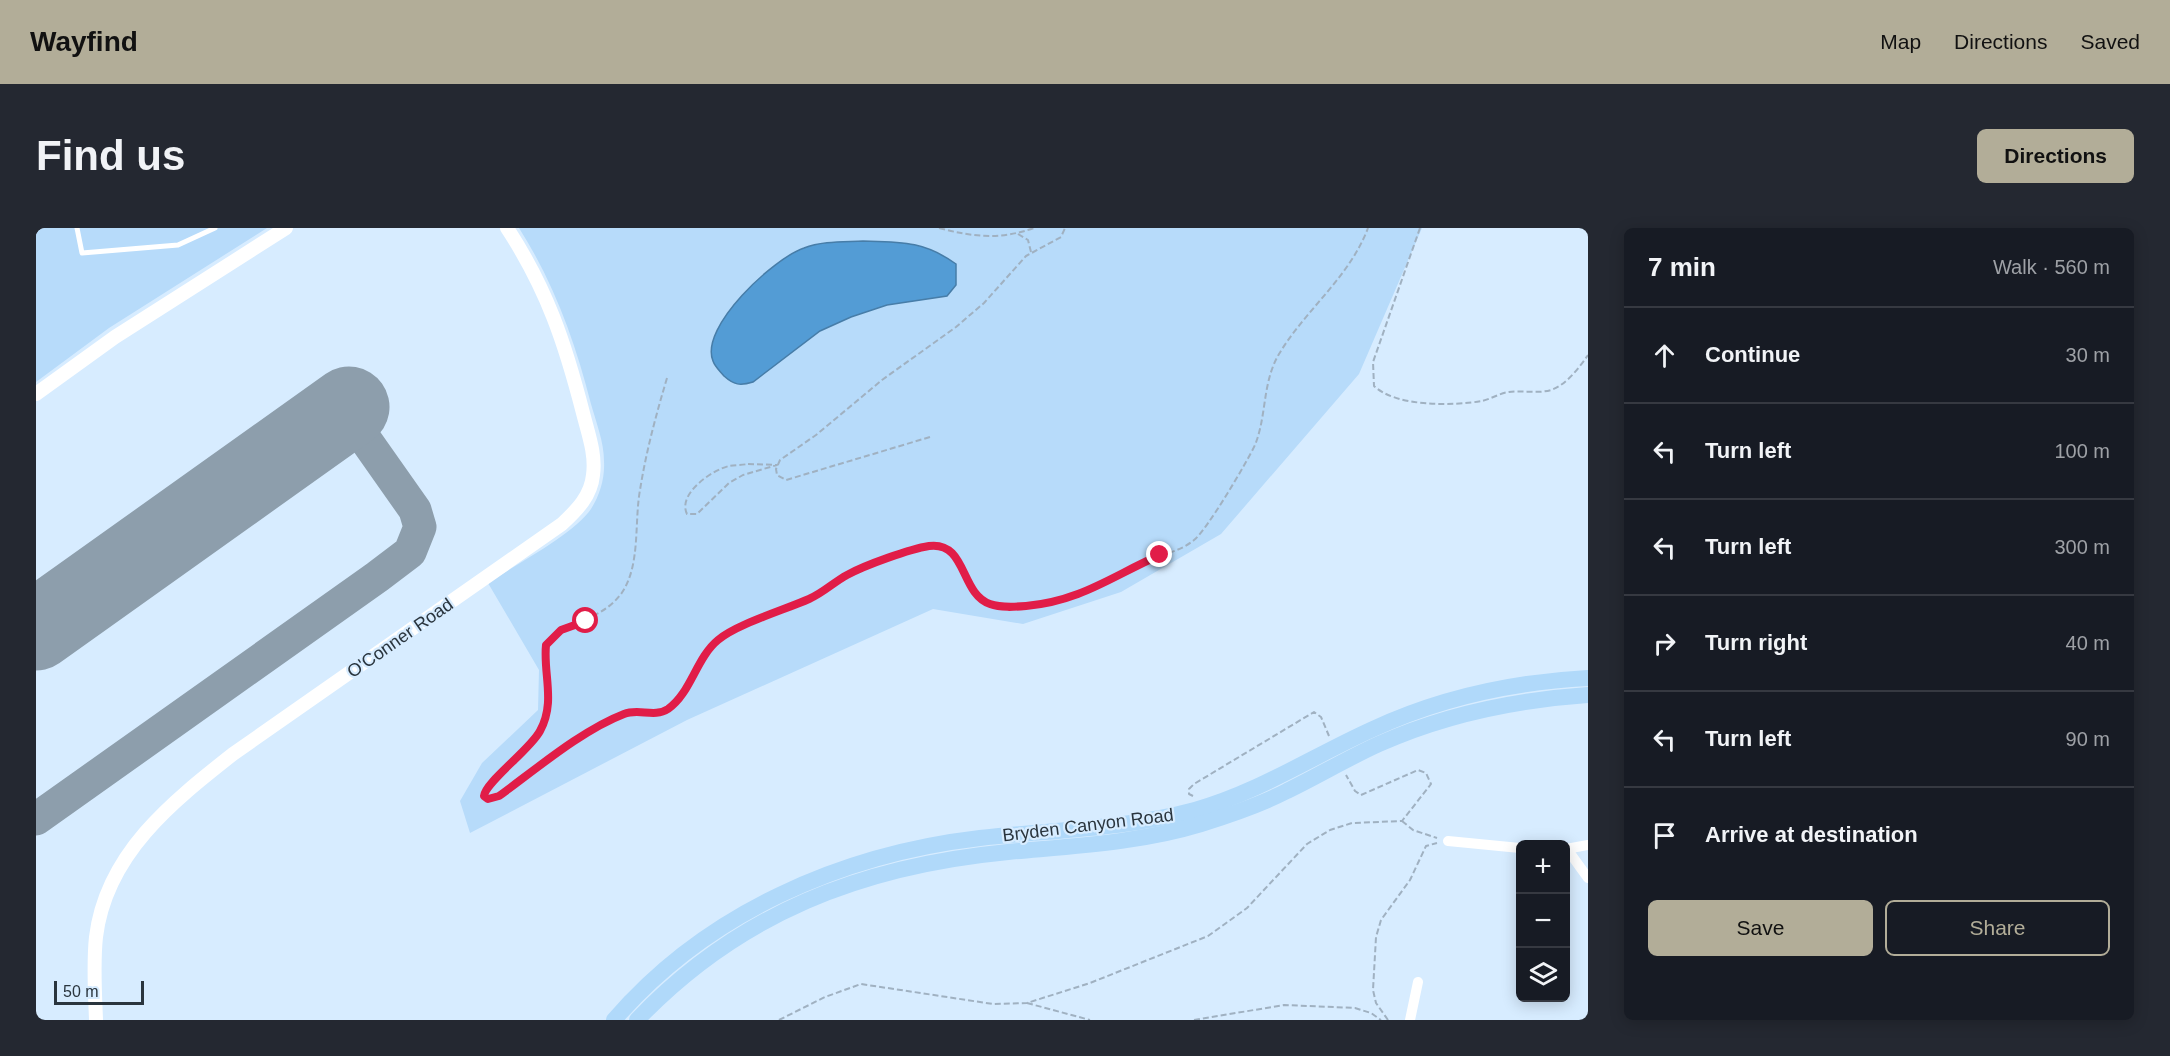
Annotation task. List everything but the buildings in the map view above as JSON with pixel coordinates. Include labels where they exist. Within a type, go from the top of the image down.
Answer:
[{"type":"main road","name":"Bryden Canyon Road","points":[[614,1020],[644,988],[708,936],[764,903],[823,875],[888,854],[916,849],[980,838],[1119,825],[1196,810],[1263,785],[1413,711],[1509,685],[1588,678]]},
{"type":"main road","name":"Bryden Canyon Road","points":[[637,1020],[692,971],[746,931],[800,902],[855,882],[937,861],[1061,848],[1167,833],[1257,804],[1378,744],[1429,724],[1481,708],[1548,698],[1588,695]]},
{"type":"street","points":[[36,394],[115,337],[286,228]]},
{"type":"street","name":"O'Conner Road","points":[[96,1020],[96,935],[112,880],[137,840],[181,794],[234,754],[562,524],[582,503],[591,486],[594,461],[573,375],[550,305],[530,264],[507,228]]},
{"type":"street","points":[[1448,841],[1516,848]]},
{"type":"street","points":[[1570,848],[1588,844]]},
{"type":"street","points":[[1570,854],[1588,878]]},
{"type":"street","points":[[1410,1020],[1418,982]]},
{"type":"lane","points":[[77,228],[82,253],[178,245],[215,228]]},
{"type":"path","points":[[939,228],[979,237],[1018,234],[1034,228]]},
{"type":"path","points":[[777,465],[748,464],[717,470],[693,490],[687,500],[685,511],[692,516],[697,514],[729,483],[743,475],[777,465],[882,380],[956,327],[984,303],[1031,252],[1061,237],[1065,228]]},
{"type":"path","points":[[667,378],[655,417],[640,487],[632,567],[627,584],[602,614],[561,630],[546,645],[549,697],[541,730],[518,759],[488,785],[484,796],[488,799],[499,796],[563,750],[626,713],[651,714],[668,709],[675,703],[701,657],[723,636],[812,598],[848,575],[917,549],[939,546],[947,549],[961,566],[975,594],[988,604],[1015,606],[1054,602],[1081,595],[1142,563],[1192,542],[1207,524],[1255,444],[1266,384],[1280,352],[1310,312],[1337,282],[1368,228]]},
{"type":"path","points":[[1420,228],[1373,362],[1374,386],[1382,394],[1414,402],[1451,402],[1482,400],[1509,392],[1551,390],[1573,374],[1588,356]]},
{"type":"path","points":[[1018,234],[1028,240],[1031,252]]},
{"type":"path","points":[[777,465],[777,475],[786,480],[930,437]]},
{"type":"path","points":[[1349,783],[1361,795],[1418,770],[1426,773],[1431,784],[1402,821]]},
{"type":"path","points":[[779,1020],[825,997],[861,984],[993,1004],[1027,1003],[1090,983],[1208,936],[1247,908],[1307,844],[1330,830],[1352,823],[1402,821],[1413,830],[1448,841]]},
{"type":"path","points":[[1388,1020],[1376,1003],[1373,990],[1376,937],[1381,920],[1410,880],[1426,846],[1448,841]]},
{"type":"path","points":[[1027,1003],[1090,1020]]},
{"type":"path","points":[[1194,1020],[1284,1005],[1355,1008],[1371,1013],[1381,1020]]},
{"type":"shaded area","points":[[36,228],[267,228],[109,328],[36,382]]},
{"type":"shaded area","points":[[519,228],[1422,228],[1359,374],[1221,534],[1121,592],[1023,624],[933,609],[687,720],[470,833],[460,801],[482,763],[538,710],[539,670],[488,583],[558,539],[583,519],[597,498],[604,474],[601,439],[570,335],[543,270]]},
{"type":"water","points":[[863,241],[912,244],[944,256],[956,264],[956,285],[947,296],[887,305],[851,317],[820,331],[753,382],[737,384],[724,376],[713,361],[712,347],[717,330],[728,313],[758,279],[791,254],[804,248],[826,243]]},
{"type":"taxiway","points":[[36,819],[410,552],[420,527],[415,510],[365,439],[351,431],[338,428],[309,436]]},
{"type":"runway","points":[[36,630],[349,407]]},
{"type":"route","points":[[586,621],[561,630],[546,645],[549,697],[547,714],[541,730],[518,759],[488,785],[484,791],[484,796],[488,799],[499,796],[563,750],[610,721],[626,713],[651,714],[668,709],[675,703],[701,657],[723,636],[812,598],[848,575],[917,549],[929,546],[947,549],[961,566],[975,594],[988,604],[999,606],[1043,604],[1066,600],[1081,595],[1160,555]]}]
